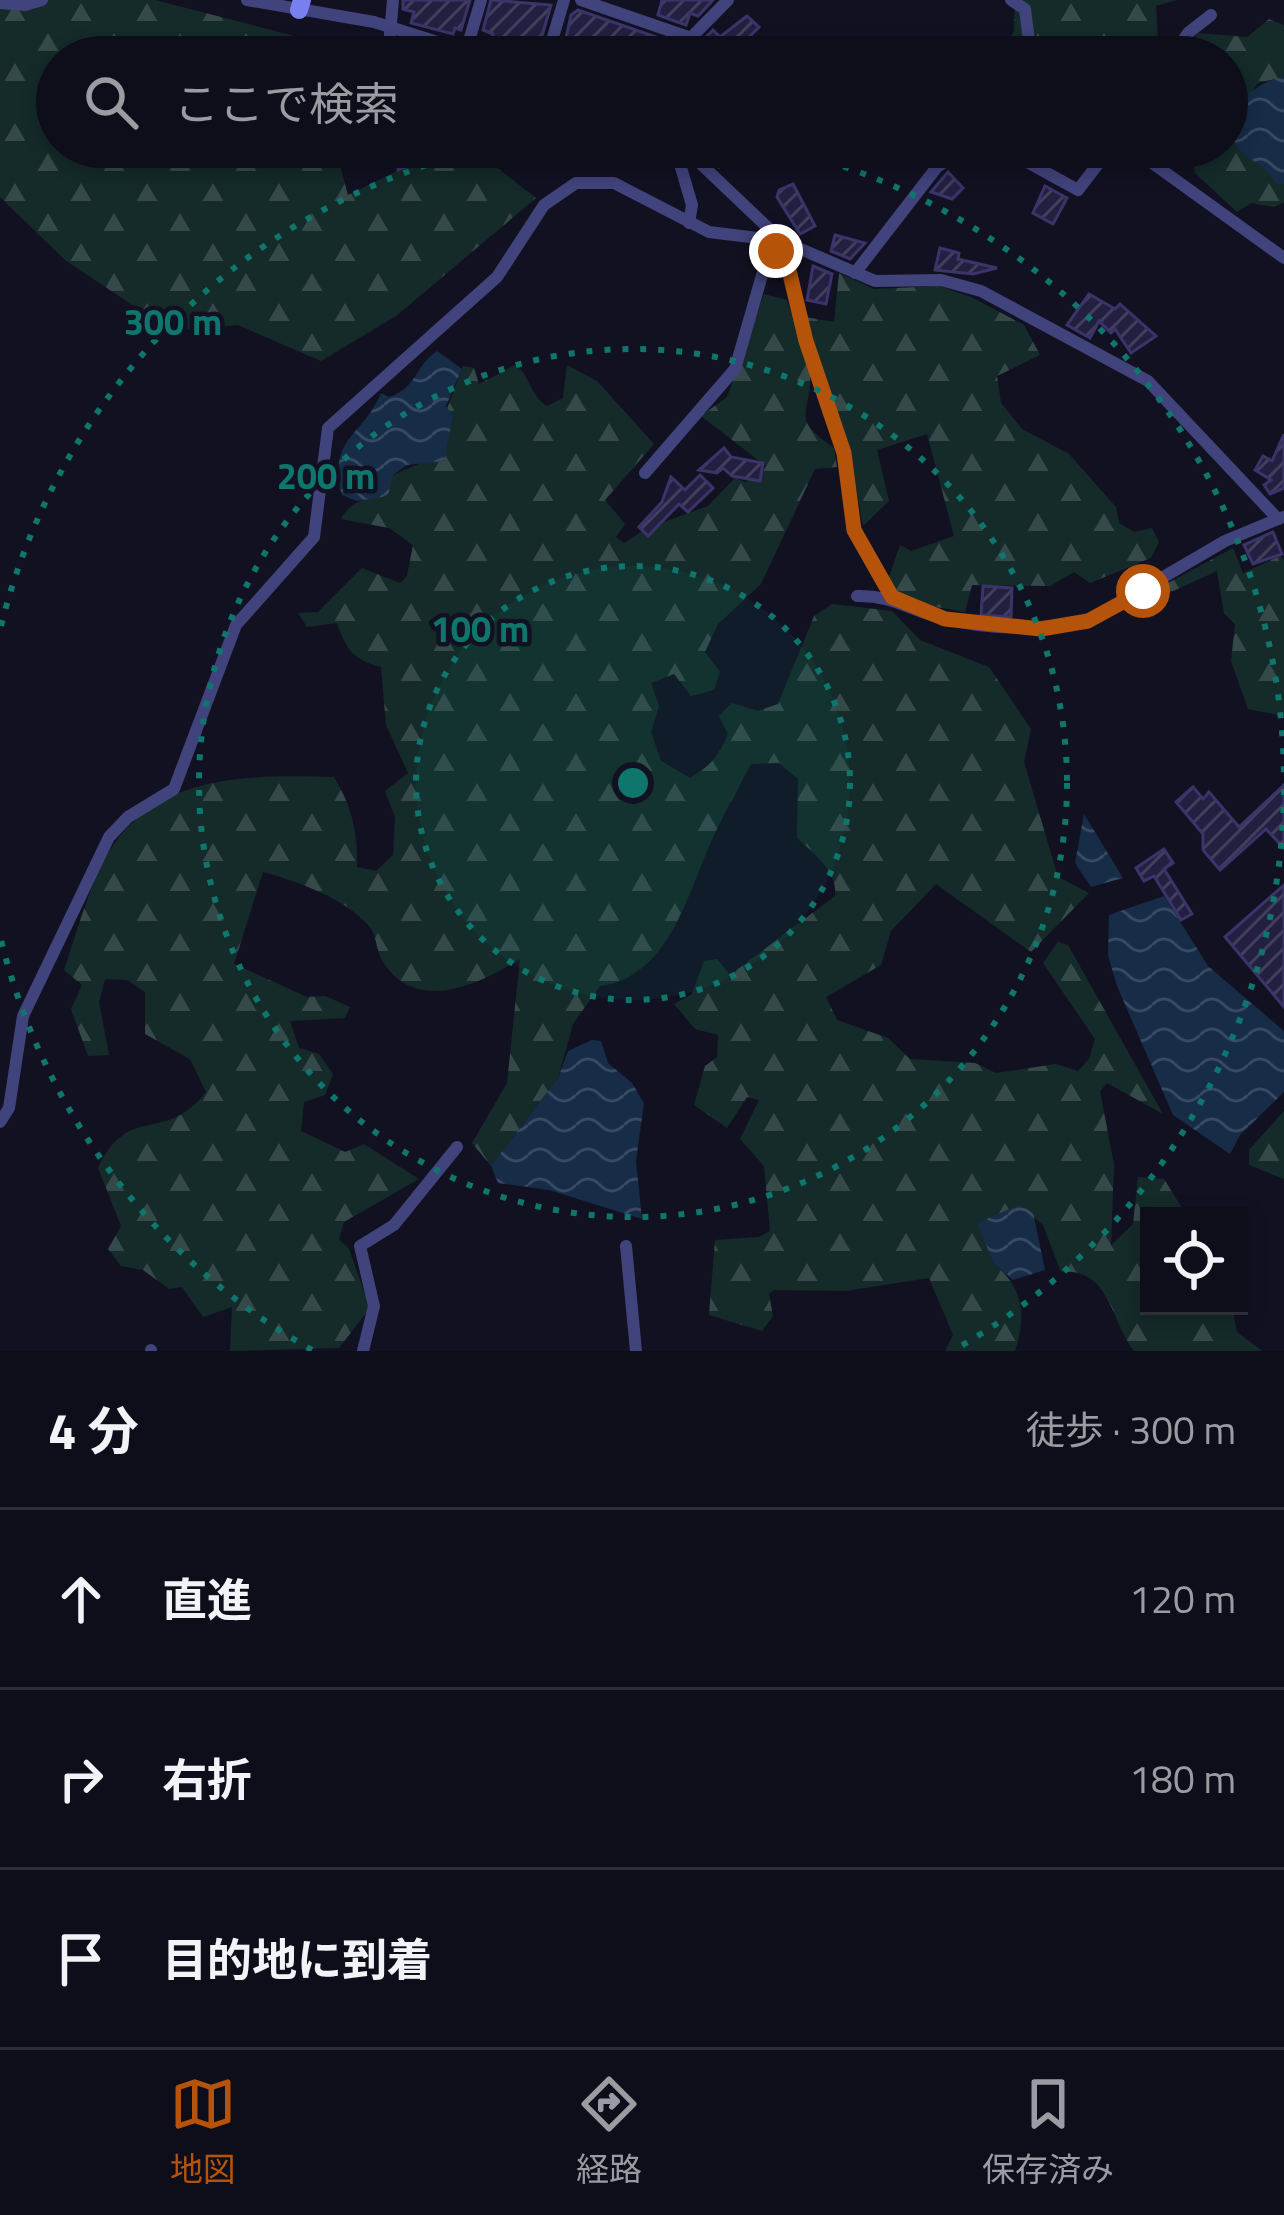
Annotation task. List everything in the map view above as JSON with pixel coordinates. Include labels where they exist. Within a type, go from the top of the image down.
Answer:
[{"type":"street","points":[[0,3],[25,5],[42,0]]},
{"type":"street","points":[[247,0],[300,5],[419,36]]},
{"type":"street","points":[[388,36],[394,0]]},
{"type":"street","points":[[471,36],[482,0]]},
{"type":"street","points":[[553,36],[564,0]]},
{"type":"street","points":[[581,0],[685,36]]},
{"type":"street","points":[[693,36],[728,0]]},
{"type":"street","points":[[1011,0],[1025,9],[1028,36]]},
{"type":"street","points":[[1186,36],[1211,15]]},
{"type":"street","points":[[684,168],[692,206],[689,223]]},
{"type":"street","points":[[702,168],[782,241],[806,341],[844,453],[854,530],[892,597]]},
{"type":"street","points":[[855,273],[936,168]]},
{"type":"street","points":[[1038,168],[1078,190],[1095,168]]},
{"type":"street","points":[[1159,168],[1284,258]]},
{"type":"street","points":[[0,1122],[9,1108],[23,1016],[109,837],[128,817],[174,789],[236,625],[314,536],[328,428],[497,277],[544,205],[566,187],[589,179],[614,183],[719,235],[782,241],[875,281],[941,280],[980,291],[1148,381],[1281,518],[1225,541],[1088,621],[1041,629],[996,628],[916,611],[892,597],[857,596]]},
{"type":"street","points":[[645,473],[735,369],[765,266],[782,241]]},
{"type":"street","points":[[363,1351],[374,1306],[358,1252],[394,1225],[457,1147]]},
{"type":"street","points":[[626,1246],[636,1351]]},
{"type":"green space","points":[[0,0],[155,0],[294,36],[36,36],[36,168],[341,168],[348,195],[403,168],[497,168],[536,198],[396,316],[321,361],[238,325],[171,331],[65,260],[0,197]]},
{"type":"green space","points":[[1015,0],[1177,0],[1156,6],[1158,36],[1011,36]]},
{"type":"green space","points":[[1269,19],[1284,25],[1284,77],[1258,83],[1248,97],[1248,36]]},
{"type":"green space","points":[[1248,153],[1277,183],[1284,184],[1284,202],[1274,207],[1251,203],[1237,212],[1194,168],[1248,168]]},
{"type":"green space","points":[[839,273],[874,289],[939,286],[1024,325],[1040,355],[997,376],[1001,403],[1022,429],[1069,454],[1116,507],[1119,523],[1134,532],[1152,528],[1159,542],[1151,558],[1090,583],[1074,572],[1050,586],[972,585],[965,612],[903,601],[888,580],[900,545],[911,551],[954,536],[927,434],[877,450],[889,501],[863,526],[851,459],[805,317],[834,322]]},
{"type":"green space","points":[[764,294],[787,300],[809,366],[807,422],[834,448],[837,467],[815,469],[761,584],[718,624],[705,652],[720,672],[714,690],[691,696],[674,674],[651,683],[659,706],[651,732],[661,761],[690,778],[721,748],[728,734],[719,716],[732,703],[758,711],[778,704],[814,616],[832,604],[892,611],[920,640],[989,667],[1031,729],[1024,762],[1058,877],[1089,893],[1031,952],[936,884],[891,931],[881,965],[826,997],[837,1020],[888,1038],[910,1059],[975,1063],[996,1073],[1056,1064],[1078,1071],[1089,1059],[1095,1039],[1043,963],[1058,942],[1068,945],[1163,1114],[1107,1083],[1100,1091],[1114,1165],[1111,1245],[1133,1224],[1138,1177],[1164,1179],[1181,1207],[1140,1207],[1140,1315],[1234,1315],[1237,1332],[1262,1351],[1134,1351],[1099,1287],[1090,1278],[1061,1272],[1043,1225],[1019,1205],[994,1264],[1011,1282],[1020,1303],[1015,1351],[945,1351],[953,1335],[929,1278],[845,1291],[774,1290],[769,1294],[773,1316],[762,1331],[709,1315],[715,1240],[759,1237],[770,1231],[764,1166],[740,1139],[759,1100],[747,1097],[727,1128],[694,1105],[705,1066],[717,1057],[718,1035],[695,1029],[674,1004],[692,994],[704,961],[717,959],[730,975],[835,896],[829,871],[797,838],[798,779],[779,763],[751,764],[661,948],[625,979],[600,986],[573,1024],[558,1078],[491,1166],[472,1143],[507,1083],[520,959],[485,978],[448,990],[413,987],[383,962],[372,931],[360,917],[321,892],[263,872],[234,964],[307,997],[325,996],[350,1007],[345,1018],[290,1021],[299,1048],[319,1054],[333,1074],[325,1095],[304,1102],[301,1131],[345,1152],[364,1144],[419,1179],[344,1222],[339,1239],[349,1249],[370,1308],[339,1348],[230,1351],[232,1307],[203,1317],[182,1287],[169,1289],[143,1270],[121,1266],[108,1249],[121,1226],[98,1168],[110,1148],[122,1135],[176,1117],[206,1092],[190,1059],[145,1034],[145,992],[127,980],[105,979],[99,1002],[109,1055],[88,1056],[71,1009],[82,985],[64,970],[86,902],[123,833],[146,811],[203,785],[235,779],[334,777],[353,820],[357,867],[376,871],[393,855],[395,817],[385,791],[408,773],[386,725],[381,667],[352,652],[337,623],[307,627],[298,613],[318,612],[362,568],[400,583],[407,576],[413,545],[389,528],[341,519],[345,512],[360,501],[387,496],[393,475],[428,460],[463,366],[474,368],[479,384],[515,365],[547,406],[563,398],[567,365],[597,381],[654,444],[605,500],[625,524],[616,537],[624,543],[647,528],[708,506],[735,478],[746,482],[766,466],[701,416],[727,397]]},
{"type":"green space","points":[[1233,548],[1243,573],[1280,556],[1284,560],[1284,716],[1248,709],[1231,661],[1235,624],[1224,613],[1217,571],[1160,597],[1157,589]]},
{"type":"green space","points":[[1284,1111],[1284,1179],[1249,1165],[1249,1150]]},
{"type":"water","points":[[1284,77],[1284,184],[1277,184],[1248,157],[1248,94]]},
{"type":"water","points":[[437,351],[462,369],[446,406],[453,416],[444,461],[407,465],[393,475],[388,496],[357,501],[342,495],[343,448],[381,393],[389,397],[405,389]]},
{"type":"water","points":[[1084,814],[1123,878],[1091,887],[1075,863]]},
{"type":"water","points":[[1164,896],[1208,966],[1284,1031],[1284,1092],[1240,1135],[1230,1154],[1173,1115],[1108,955],[1109,915]]},
{"type":"water","points":[[601,1041],[608,1063],[632,1083],[644,1103],[636,1161],[642,1219],[549,1190],[498,1183],[491,1166],[558,1078],[568,1051]]},
{"type":"water","points":[[1019,1205],[1033,1212],[1045,1270],[1013,1280],[994,1264],[977,1223]]},
{"type":"building","points":[[403,0],[470,0],[461,30],[455,28],[453,34],[411,23],[414,12],[403,9]]},
{"type":"building","points":[[491,0],[551,5],[542,36],[492,36],[483,30]]},
{"type":"building","points":[[662,0],[713,0],[698,16],[690,13],[686,25],[658,15]]},
{"type":"building","points":[[578,10],[653,36],[566,36],[571,15]]},
{"type":"building","points":[[747,16],[759,27],[750,36],[721,36]]},
{"type":"building","points":[[948,172],[963,188],[952,199],[931,192]]},
{"type":"building","points":[[793,184],[815,226],[800,234],[777,197],[779,190]]},
{"type":"building","points":[[1045,186],[1067,198],[1053,224],[1033,213]]},
{"type":"building","points":[[835,235],[865,243],[850,259],[831,251]]},
{"type":"building","points":[[940,248],[959,253],[958,259],[997,268],[973,274],[935,270]]},
{"type":"building","points":[[813,266],[832,274],[826,304],[807,300]]},
{"type":"building","points":[[1089,294],[1115,309],[1120,304],[1156,336],[1131,353],[1115,329],[1111,333],[1099,321],[1090,338],[1067,325]]},
{"type":"building","points":[[1284,434],[1284,488],[1270,494],[1264,485],[1271,480],[1255,470],[1263,456],[1272,461]]},
{"type":"building","points":[[724,448],[731,457],[763,463],[760,481],[732,476],[723,468],[717,473],[699,470]]},
{"type":"building","points":[[700,475],[713,488],[688,512],[679,504],[648,536],[639,527],[662,502],[671,477],[685,490]]},
{"type":"building","points":[[1273,532],[1282,554],[1253,564],[1244,545]]},
{"type":"building","points":[[983,586],[1012,588],[1011,617],[981,615]]},
{"type":"building","points":[[1284,785],[1284,848],[1266,829],[1220,870],[1203,850],[1203,834],[1176,802],[1193,787],[1203,799],[1209,792],[1239,827]]},
{"type":"building","points":[[1164,849],[1173,863],[1164,869],[1192,914],[1181,920],[1154,876],[1144,881],[1136,868]]},
{"type":"building","points":[[1284,885],[1284,1007],[1225,937]]},
{"type":"route","points":[[776,251],[782,241],[806,341],[844,453],[854,530],[892,597],[916,611],[945,619],[996,628],[1041,629],[1088,621],[1143,591]]}]
